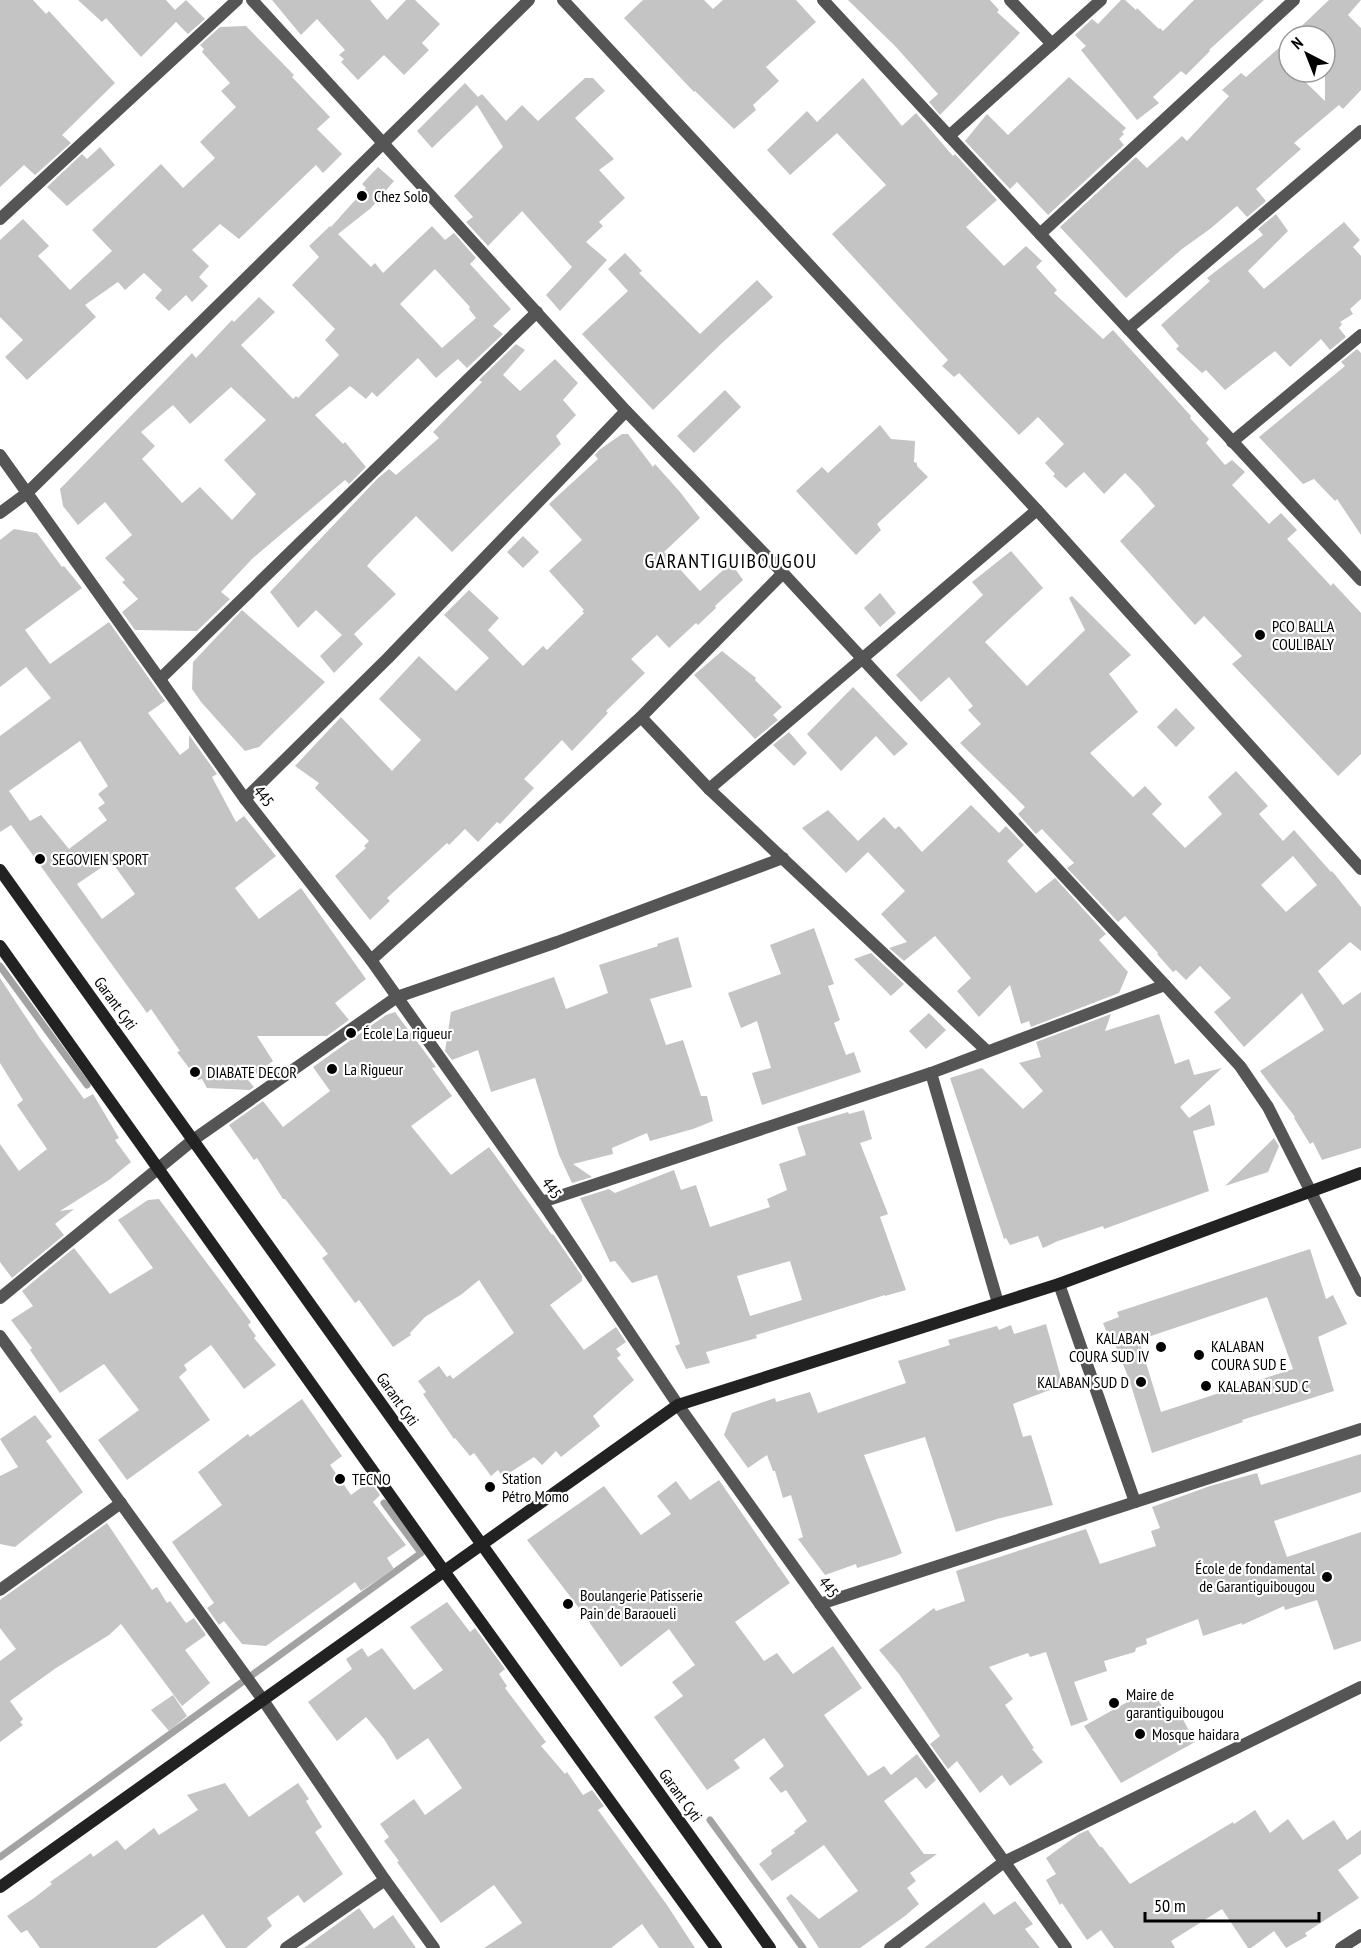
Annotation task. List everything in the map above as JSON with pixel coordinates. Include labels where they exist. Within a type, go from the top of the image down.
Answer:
[{"type":"main road","name":"Garant Cyti","points":[[0,870],[770,1948]]},
{"type":"main road","points":[[0,946],[444,1571],[716,1948]]},
{"type":"main road","points":[[0,1887],[678,1405],[1059,1284],[1361,1173]]},
{"type":"street","points":[[0,219],[237,0]]},
{"type":"street","points":[[252,0],[626,411],[783,573],[1240,1066],[1268,1107],[1361,1291]]},
{"type":"street","points":[[0,513],[27,493],[528,0]]},
{"type":"street","points":[[563,0],[1037,510],[1361,869]]},
{"type":"street","points":[[823,0],[1361,580]]},
{"type":"street","points":[[1010,0],[1052,44]]},
{"type":"street","points":[[949,136],[1101,0]]},
{"type":"street","points":[[1040,234],[1294,0]]},
{"type":"street","points":[[1128,329],[1361,131]]},
{"type":"street","points":[[160,679],[537,312]]},
{"type":"street","points":[[1232,441],[1361,335]]},
{"type":"street","points":[[246,799],[388,658],[626,411]]},
{"type":"street","name":"445","points":[[0,455],[246,799],[371,960],[542,1202],[678,1405],[1066,1948]]},
{"type":"street","points":[[709,789],[1037,510]]},
{"type":"street","points":[[371,960],[641,717],[783,573]]},
{"type":"street","points":[[641,717],[709,789],[987,1051]]},
{"type":"street","points":[[0,1298],[194,1140],[397,997],[557,942],[783,858]]},
{"type":"street","points":[[542,1202],[931,1073],[1166,985]]},
{"type":"street","points":[[931,1073],[998,1303]]},
{"type":"street","points":[[1059,1284],[1135,1502]]},
{"type":"street","points":[[0,1336],[263,1700],[434,1948]]},
{"type":"street","points":[[820,1604],[1361,1429]]},
{"type":"street","points":[[0,1590],[121,1503]]},
{"type":"street","points":[[890,1948],[1004,1862],[1361,1687]]},
{"type":"street","points":[[286,1948],[385,1880]]},
{"type":"street","points":[[1341,1948],[1361,1935]]},
{"type":"building","points":[[0,0],[33,0],[46,14],[49,11],[115,83],[62,135],[71,143],[35,175],[24,165],[0,187]]},
{"type":"building","points":[[78,0],[166,0],[175,10],[186,0],[205,19],[188,34],[176,22],[141,57],[106,18],[102,22]]},
{"type":"building","points":[[272,0],[370,0],[387,20],[406,0],[415,0],[440,24],[422,43],[429,50],[404,75],[384,55],[358,80],[341,62],[344,59],[339,55],[345,50],[317,19],[301,35]]},
{"type":"building","points":[[643,0],[704,0],[713,9],[723,0],[796,0],[816,22],[766,67],[779,81],[753,105],[756,110],[734,129],[694,92],[624,18]]},
{"type":"building","points":[[848,0],[990,0],[999,10],[997,12],[1020,33],[940,115],[929,102],[938,94],[896,47]]},
{"type":"building","points":[[1121,0],[1125,0],[1136,10],[1137,8],[1163,31],[1194,0],[1264,0],[1209,50],[1186,75],[1181,71],[1153,97],[1159,103],[1137,120],[1081,50],[1086,46],[1075,35],[1092,19],[1098,24]]},
{"type":"building","points":[[1329,0],[1361,0],[1348,15],[1361,28],[1361,90],[1343,109],[1339,105],[1294,143],[1301,149],[1256,189],[1266,201],[1247,217],[1237,206],[1182,249],[1126,298],[1060,227],[1136,157],[1147,168],[1182,136],[1187,141],[1229,96],[1222,90],[1241,73],[1246,77],[1277,50],[1277,84],[1307,84],[1325,101],[1325,84],[1337,84],[1337,24],[1304,24]]},
{"type":"building","points":[[246,26],[294,75],[292,77],[330,117],[317,129],[342,154],[323,173],[316,165],[239,239],[220,224],[192,250],[209,266],[199,277],[208,286],[192,302],[186,295],[169,311],[155,298],[162,290],[144,273],[125,290],[118,282],[85,305],[96,317],[27,380],[5,357],[23,340],[0,317],[0,240],[23,219],[49,246],[38,256],[70,290],[112,251],[92,230],[161,164],[183,188],[215,158],[200,142],[236,107],[221,91],[230,83],[202,52],[204,49],[200,45],[220,27]]},
{"type":"building","points":[[1069,77],[1126,128],[1119,139],[1124,145],[1048,215],[1017,182],[1010,189],[965,141],[987,114],[1008,135]]},
{"type":"building","points":[[585,78],[593,78],[605,91],[575,118],[614,159],[599,170],[625,198],[599,222],[603,226],[586,242],[607,260],[560,311],[546,295],[572,267],[522,211],[488,246],[466,222],[473,217],[454,196],[503,147],[477,105],[432,148],[417,131],[465,83],[478,97],[482,94],[506,121],[522,105],[538,121]]},
{"type":"building","points":[[863,78],[902,126],[916,113],[953,156],[955,154],[997,200],[966,227],[1004,266],[1026,246],[1042,261],[1036,267],[1057,290],[1054,293],[1103,339],[1113,330],[1191,416],[1190,418],[1209,439],[1206,443],[1225,465],[1232,460],[1245,472],[1232,485],[1269,524],[1281,513],[1297,530],[1287,539],[1331,586],[1333,583],[1361,613],[1361,754],[1338,776],[1232,664],[1242,656],[1204,616],[1195,625],[1120,541],[1155,506],[1138,486],[1125,473],[1104,494],[1084,472],[1066,488],[1053,476],[1055,474],[1045,463],[1064,444],[1038,417],[1019,435],[959,373],[954,377],[942,366],[948,360],[832,234],[886,185],[837,133],[790,175],[767,150],[807,111],[817,122]]},
{"type":"building","points":[[100,147],[115,165],[67,206],[47,187],[82,154],[87,159]]},
{"type":"building","points":[[378,167],[394,181],[371,208],[338,234],[371,267],[375,263],[383,273],[432,226],[445,240],[454,233],[476,258],[470,264],[511,309],[493,326],[503,334],[467,368],[458,359],[436,378],[418,358],[377,397],[372,392],[366,399],[350,386],[315,415],[343,444],[345,442],[366,467],[349,484],[345,480],[252,559],[221,592],[230,599],[197,631],[135,630],[122,612],[138,599],[122,582],[125,580],[105,558],[132,535],[105,502],[78,525],[63,506],[60,489],[192,353],[196,358],[232,320],[234,322],[259,297],[275,312],[241,345],[293,399],[296,396],[298,398],[339,355],[325,340],[335,329],[292,285],[319,257],[309,246],[331,227],[366,188],[362,184]],"holes":[[[435,269],[470,307],[469,309],[476,318],[442,348],[400,304]],[[231,387],[266,420],[224,460],[256,494],[232,520],[200,487],[182,503],[142,459],[155,446],[141,432],[173,405],[190,424]]]},
{"type":"building","points":[[1276,214],[1288,231],[1248,271],[1264,289],[1344,222],[1360,240],[1353,247],[1361,256],[1361,299],[1350,309],[1353,314],[1340,322],[1342,324],[1339,328],[1346,337],[1330,350],[1321,339],[1290,367],[1275,351],[1225,390],[1206,370],[1202,373],[1176,349],[1179,346],[1161,325],[1210,281],[1207,278],[1263,235],[1258,229]]},
{"type":"building","points":[[625,253],[642,271],[639,273],[700,334],[757,280],[773,297],[653,410],[582,334],[628,291],[608,269]]},
{"type":"building","points":[[516,344],[525,350],[503,375],[520,391],[555,359],[578,383],[563,400],[576,415],[556,436],[561,444],[452,552],[416,516],[374,558],[367,566],[396,594],[354,634],[363,644],[334,673],[320,656],[342,635],[316,610],[298,628],[270,592],[378,478],[389,469],[396,475],[439,438],[433,432],[482,382],[479,380]]},
{"type":"building","points":[[1357,349],[1361,353],[1361,535],[1337,499],[1335,501],[1314,479],[1303,484],[1259,437],[1345,366],[1341,362]]},
{"type":"building","points":[[725,390],[741,407],[694,453],[677,436]]},
{"type":"building","points":[[880,425],[891,439],[915,441],[914,462],[928,477],[877,524],[881,530],[856,555],[796,491],[822,467],[828,473]]},
{"type":"building","points":[[622,434],[628,434],[653,467],[655,464],[700,518],[664,552],[700,591],[731,563],[743,580],[698,625],[696,623],[669,648],[657,635],[631,659],[645,673],[606,711],[608,713],[572,751],[562,740],[524,779],[534,788],[500,824],[497,822],[478,842],[465,829],[387,898],[390,901],[370,920],[335,876],[366,848],[364,846],[369,841],[315,788],[319,783],[295,766],[341,717],[392,771],[421,740],[379,699],[419,656],[456,691],[489,658],[444,615],[469,590],[499,618],[488,630],[523,666],[543,646],[547,650],[584,613],[582,611],[584,610],[549,571],[582,540],[549,504],[598,459],[595,455],[599,450]]},
{"type":"building","points":[[14,529],[37,533],[62,567],[64,566],[82,588],[25,630],[50,664],[109,622],[165,701],[148,713],[180,755],[189,748],[189,735],[217,774],[212,777],[236,822],[244,816],[276,856],[235,888],[259,919],[301,888],[366,979],[335,1003],[349,1020],[327,1036],[257,1036],[273,1061],[248,1080],[254,1087],[250,1090],[207,1088],[202,1079],[198,1080],[177,1052],[180,1051],[151,1009],[147,1013],[11,825],[0,832],[0,736],[51,698],[26,667],[0,687],[0,540]],"holes":[[[80,741],[108,786],[98,794],[105,803],[98,808],[107,820],[69,849],[41,815],[30,821],[9,791]],[[111,861],[135,894],[102,919],[77,884]]]},
{"type":"building","points":[[523,536],[539,552],[523,568],[507,552]]},
{"type":"building","points":[[1011,551],[1043,588],[985,642],[1027,686],[1085,630],[1069,598],[1072,596],[1131,655],[1109,674],[1138,712],[1090,753],[1133,797],[1145,786],[1162,804],[1152,814],[1185,848],[1222,814],[1208,797],[1236,771],[1268,806],[1259,814],[1283,841],[1294,830],[1361,907],[1361,951],[1350,942],[1318,971],[1343,1005],[1361,992],[1361,1148],[1322,1160],[1313,1142],[1310,1144],[1295,1117],[1260,1071],[1324,1030],[1302,993],[1244,1047],[1214,1012],[1231,998],[1200,966],[1186,980],[1176,970],[1173,972],[1125,916],[1118,922],[1067,868],[1074,863],[1042,829],[1036,834],[1018,814],[1025,807],[960,743],[981,724],[968,710],[973,706],[949,677],[921,702],[896,675],[983,595],[972,582]],"holes":[[[1293,856],[1317,885],[1286,912],[1261,885]]]},
{"type":"building","points":[[880,593],[896,613],[880,627],[864,608]]},
{"type":"building","points":[[242,610],[325,682],[259,747],[245,751],[192,689],[193,662]]},
{"type":"building","points":[[722,651],[756,678],[755,680],[782,707],[773,715],[778,720],[755,739],[694,675]]},
{"type":"building","points":[[853,687],[908,744],[894,756],[876,736],[841,771],[807,734]]},
{"type":"building","points":[[1176,708],[1195,728],[1176,747],[1157,727]]},
{"type":"building","points":[[789,732],[807,753],[794,766],[773,745]]},
{"type":"building","points":[[971,805],[999,833],[1006,826],[1024,845],[1007,861],[1036,893],[1055,878],[1106,934],[1099,940],[1128,972],[1119,993],[1031,1027],[1029,1021],[1021,1024],[1010,985],[979,1017],[957,991],[971,978],[935,936],[904,961],[889,948],[907,942],[881,914],[905,891],[868,852],[846,873],[802,828],[828,810],[858,841],[884,817],[895,829],[899,826],[922,852]]},
{"type":"building","points":[[814,928],[834,984],[828,986],[840,1020],[834,1023],[846,1055],[854,1052],[861,1072],[762,1105],[752,1073],[771,1068],[757,1021],[741,1028],[728,993],[781,974],[770,945]]},
{"type":"building","points":[[678,937],[692,987],[650,999],[666,1045],[683,1040],[701,1096],[707,1096],[713,1121],[650,1141],[647,1133],[612,1148],[613,1154],[573,1164],[592,1177],[572,1183],[559,1155],[535,1078],[491,1092],[478,1050],[452,1060],[445,1051],[451,1012],[554,977],[566,1009],[608,993],[599,965],[658,946],[657,944]]},
{"type":"building","points":[[871,953],[904,984],[891,996],[854,959]]},
{"type":"building","points":[[0,978],[84,1099],[93,1094],[119,1138],[115,1140],[131,1162],[109,1180],[60,1211],[74,1209],[55,1224],[64,1235],[12,1278],[0,1262],[0,1144],[19,1171],[47,1149],[17,1105],[23,1100],[0,1063]]},
{"type":"building","points":[[395,1012],[436,1067],[432,1068],[452,1096],[411,1126],[451,1175],[489,1147],[582,1276],[582,1281],[550,1305],[584,1350],[616,1327],[626,1342],[616,1349],[621,1355],[617,1358],[634,1380],[593,1416],[600,1426],[561,1457],[556,1451],[542,1465],[534,1457],[503,1477],[498,1470],[491,1476],[474,1453],[470,1456],[454,1439],[423,1394],[426,1392],[418,1381],[439,1366],[447,1377],[450,1375],[453,1379],[514,1333],[479,1280],[462,1294],[425,1317],[410,1333],[411,1335],[393,1347],[359,1300],[355,1303],[322,1258],[328,1254],[283,1199],[257,1158],[254,1160],[229,1125],[263,1101],[283,1127],[330,1091],[313,1067],[386,1015]]},
{"type":"building","points":[[929,1013],[946,1030],[926,1049],[909,1031]]},
{"type":"building","points":[[1111,1014],[1105,1031],[1159,1014],[1175,1064],[1189,1059],[1194,1075],[1222,1068],[1180,1107],[1189,1118],[1210,1104],[1215,1125],[1193,1131],[1209,1191],[1104,1229],[1103,1226],[1043,1248],[1038,1236],[1010,1245],[1006,1238],[1004,1239],[950,1078],[982,1068],[1023,1109],[1043,1091],[1019,1063],[1041,1057],[1036,1042]]},
{"type":"building","points":[[864,1110],[872,1139],[860,1143],[888,1214],[880,1217],[906,1290],[706,1352],[710,1363],[686,1369],[675,1346],[680,1344],[657,1275],[632,1283],[615,1261],[610,1262],[580,1198],[609,1189],[615,1193],[674,1170],[681,1190],[696,1185],[710,1227],[770,1207],[767,1199],[787,1190],[779,1164],[806,1155],[797,1127],[848,1112],[849,1114]],"holes":[[[790,1261],[802,1300],[750,1316],[737,1276]]]},
{"type":"building","points":[[1274,1138],[1279,1146],[1268,1172],[1225,1186]]},
{"type":"building","points":[[159,1199],[251,1322],[248,1325],[256,1336],[254,1338],[276,1365],[244,1389],[211,1345],[184,1365],[187,1370],[179,1377],[210,1420],[127,1480],[98,1440],[139,1410],[104,1364],[60,1393],[30,1350],[32,1348],[11,1320],[33,1306],[22,1291],[74,1248],[110,1294],[153,1268],[118,1220],[148,1200]]},
{"type":"building","points":[[1310,1249],[1326,1299],[1333,1295],[1347,1324],[1318,1337],[1334,1391],[1242,1420],[1243,1422],[1152,1453],[1129,1379],[1114,1342],[1111,1343],[1103,1323],[1119,1317],[1117,1312]],"holes":[[[1267,1297],[1293,1369],[1161,1412],[1139,1340]]]},
{"type":"building","points":[[1046,1324],[1063,1385],[1013,1404],[1023,1437],[1031,1435],[1053,1505],[956,1532],[925,1437],[864,1455],[902,1553],[857,1568],[856,1564],[825,1575],[798,1539],[803,1537],[791,1495],[783,1498],[775,1471],[767,1455],[748,1468],[724,1435],[732,1413],[775,1398],[776,1402],[810,1392],[818,1413],[906,1383],[898,1361],[950,1345],[948,1340],[997,1326],[999,1330],[1011,1325],[1014,1334]]},
{"type":"building","points":[[302,1399],[342,1456],[330,1465],[351,1495],[370,1481],[380,1495],[373,1502],[406,1545],[387,1558],[394,1569],[361,1591],[355,1582],[266,1646],[242,1644],[224,1621],[219,1625],[207,1608],[214,1603],[172,1542],[222,1505],[198,1472],[248,1434],[250,1437]]},
{"type":"building","points":[[35,1415],[52,1437],[46,1441],[83,1492],[15,1547],[0,1544],[0,1476],[18,1467],[0,1439]]},
{"type":"building","points":[[1361,1454],[1361,1492],[1274,1521],[1287,1557],[1361,1532],[1361,1641],[1334,1650],[1317,1600],[1285,1610],[1284,1606],[1242,1625],[1242,1623],[1203,1636],[1198,1619],[1146,1639],[1147,1644],[1136,1648],[1135,1652],[1104,1661],[1107,1671],[1074,1682],[1088,1720],[1071,1726],[1046,1652],[1030,1657],[1028,1653],[989,1667],[1013,1699],[1005,1705],[1034,1748],[1032,1749],[1043,1762],[1010,1786],[1002,1775],[980,1793],[957,1761],[948,1769],[930,1744],[940,1736],[899,1674],[879,1650],[934,1608],[936,1611],[965,1601],[956,1571],[1086,1529],[1100,1564],[1156,1546],[1151,1531],[1160,1528],[1152,1507],[1210,1486],[1257,1473],[1261,1485]]},
{"type":"building","points":[[719,1480],[790,1583],[735,1622],[764,1661],[777,1653],[793,1674],[833,1646],[862,1688],[824,1715],[868,1776],[884,1766],[891,1775],[917,1754],[936,1780],[926,1789],[916,1777],[884,1801],[924,1854],[937,1854],[910,1873],[916,1881],[907,1888],[919,1904],[860,1948],[819,1948],[786,1898],[791,1894],[819,1919],[858,1891],[824,1845],[772,1881],[759,1864],[772,1854],[771,1850],[795,1833],[794,1831],[807,1821],[786,1790],[781,1793],[769,1778],[784,1766],[764,1738],[734,1760],[740,1768],[707,1790],[654,1717],[683,1696],[672,1682],[695,1665],[669,1629],[621,1667],[527,1540],[604,1486],[641,1535],[671,1514],[657,1496],[676,1481],[690,1500]]},
{"type":"building","points":[[107,1523],[152,1590],[157,1587],[167,1603],[170,1601],[186,1623],[194,1618],[206,1635],[185,1650],[210,1683],[182,1706],[121,1624],[109,1635],[56,1668],[10,1701],[23,1719],[20,1722],[23,1725],[0,1742],[0,1661],[16,1649],[0,1628],[0,1600]]},
{"type":"building","points":[[447,1602],[470,1632],[475,1628],[505,1669],[499,1674],[507,1686],[505,1688],[546,1742],[541,1746],[565,1774],[567,1772],[583,1795],[592,1790],[604,1806],[598,1810],[667,1905],[695,1948],[659,1948],[642,1924],[611,1948],[484,1948],[522,1923],[494,1885],[441,1923],[397,1862],[399,1861],[384,1841],[389,1837],[380,1824],[414,1799],[425,1815],[462,1788],[428,1738],[397,1760],[366,1717],[337,1741],[308,1702],[352,1669],[346,1659],[362,1648],[368,1657],[382,1648],[414,1690],[443,1670],[410,1627]]},
{"type":"building","name":"Mosque haidara","points":[[1151,1689],[1168,1715],[1177,1708],[1195,1742],[1121,1783],[1084,1726]]},
{"type":"building","points":[[173,1695],[187,1716],[169,1731],[151,1710]]},
{"type":"building","points":[[225,1783],[249,1817],[298,1783],[309,1799],[306,1801],[322,1827],[315,1832],[343,1874],[304,1903],[298,1895],[267,1918],[272,1926],[246,1948],[226,1948],[203,1914],[156,1948],[40,1948],[27,1930],[21,1933],[7,1916],[34,1898],[52,1884],[50,1882],[91,1853],[93,1857],[117,1840],[125,1850],[154,1828],[159,1835],[198,1810],[187,1795]]},
{"type":"building","points":[[1255,1810],[1270,1833],[1288,1819],[1303,1840],[1334,1820],[1347,1840],[1361,1830],[1361,1854],[1338,1870],[1359,1898],[1305,1933],[1307,1936],[1286,1948],[1274,1931],[1248,1948],[1222,1909],[1171,1941],[1175,1948],[1114,1948],[1101,1930],[1087,1940],[1062,1903],[1060,1905],[1046,1880],[1056,1874],[1046,1858],[1088,1830],[1130,1884]]},
{"type":"building","points":[[1015,1901],[1033,1924],[1025,1929],[1040,1948],[924,1948],[984,1902],[994,1915]]},
{"type":"building","points":[[359,1908],[374,1929],[393,1915],[416,1948],[304,1948]]},
{"type":"waterway","points":[[0,966],[87,1085]]},
{"type":"waterway","points":[[0,1857],[421,1553],[384,1503]]},
{"type":"waterway","points":[[710,1820],[803,1948]]},
{"type":"place","name":"Chez Solo","points":[[362,196]]},
{"type":"place","name":"PCO BALLA COULIBALY","points":[[1260,635]]},
{"type":"place","name":"SEGOVIEN SPORT","points":[[40,859]]},
{"type":"place","name":"École La rigueur","points":[[351,1033]]},
{"type":"place","name":"La Rigueur","points":[[332,1069]]},
{"type":"place","name":"DIABATE DECOR","points":[[195,1072]]},
{"type":"place","name":"KALABAN COURA SUD IV","points":[[1161,1347]]},
{"type":"place","name":"KALABAN COURA SUD E","points":[[1199,1355]]},
{"type":"place","name":"KALABAN SUD D","points":[[1141,1382]]},
{"type":"place","name":"KALABAN SUD C","points":[[1206,1386]]},
{"type":"place","name":"TECNO","points":[[340,1479]]},
{"type":"place","name":"Station Pétro Momo","points":[[490,1487]]},
{"type":"place","name":"École de fondamental de Garantiguibougou","points":[[1327,1577]]},
{"type":"place","name":"Boulangerie Patisserie Pain de Baraoueli","points":[[568,1604]]},
{"type":"place","name":"Maire de garantiguibougou","points":[[1114,1703]]},
{"type":"place","name":"Mosque haidara","points":[[1140,1734]]},
{"type":"district","name":"GARANTIGUIBOUGOU","points":[[731,561]]}]
